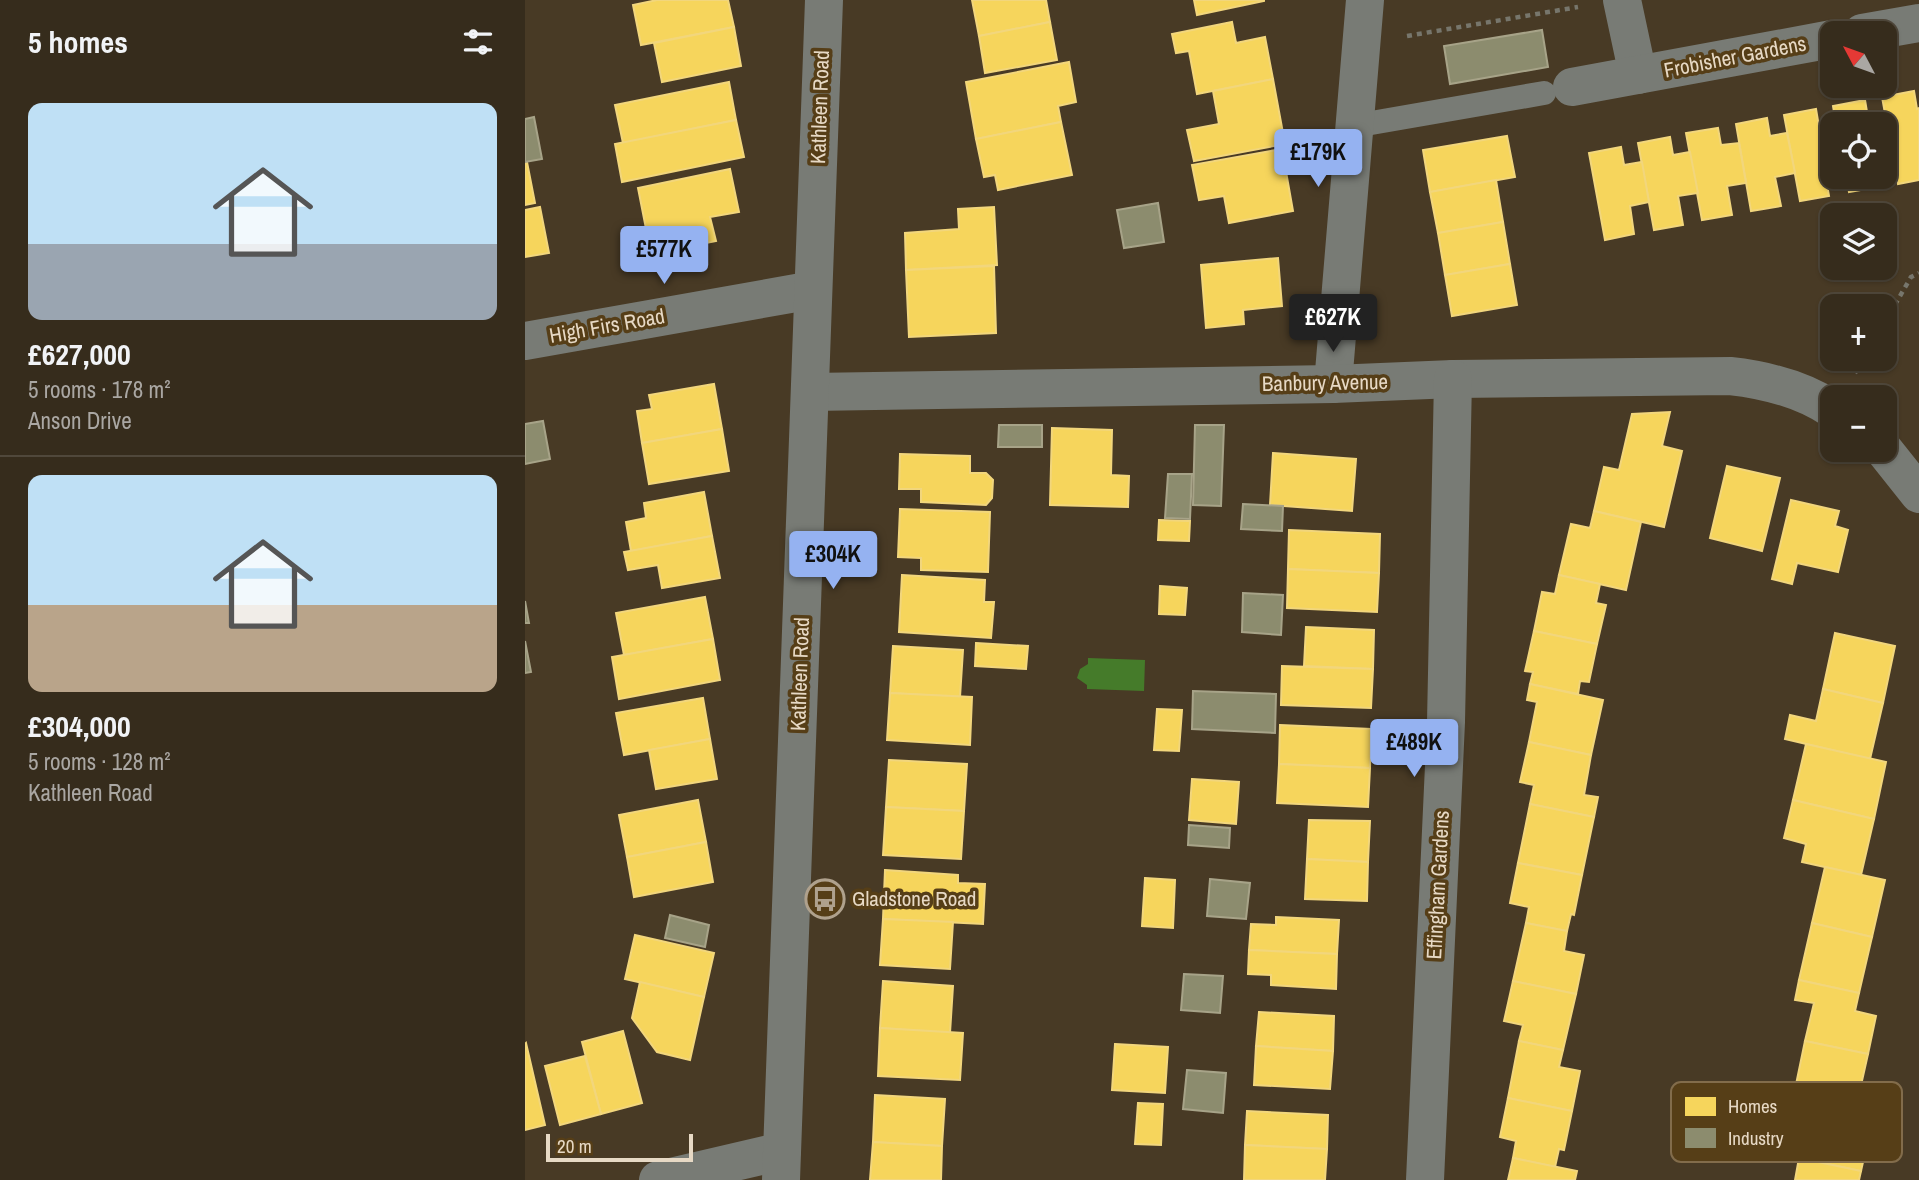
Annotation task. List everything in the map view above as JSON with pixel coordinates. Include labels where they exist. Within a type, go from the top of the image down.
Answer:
[{"type":"street","name":"Kathleen Road","points":[[782,1165],[824,0]]},
{"type":"street","points":[[1333,384],[1365,0]]},
{"type":"street","name":"Frobisher Gardens","points":[[1622,0],[1638,75]]},
{"type":"street","points":[[1897,27],[1919,23]]},
{"type":"street","name":"Frobisher Gardens","points":[[1558,90],[1820,41]]},
{"type":"street","name":"High Firs Road","points":[[525,341],[813,290]]},
{"type":"street","name":"Banbury Avenue","points":[[811,392],[1730,376],[1790,389],[1820,403]]},
{"type":"street","name":"Effingham Gardens","points":[[1425,1180],[1446,722],[1453,379]]},
{"type":"street","points":[[1896,462],[1916,482]]},
{"type":"street","points":[[658,1180],[782,1165]]},
{"type":"lane","points":[[1354,126],[1558,90]]},
{"type":"path","points":[[1361,44],[1580,7]]},
{"type":"path","points":[[1897,302],[1911,278],[1919,273]]},
{"type":"shaded area","points":[[1088,658],[1145,660],[1144,691],[1087,689],[1087,685],[1077,678],[1080,669],[1088,664]]},
{"type":"building: Homes","points":[[657,0],[728,0],[734,27],[641,45],[633,5]]},
{"type":"building: Homes","points":[[972,0],[1046,0],[1050,22],[979,36]]},
{"type":"building: Homes","points":[[1194,0],[1264,0],[1264,1],[1197,15]]},
{"type":"building: Homes","points":[[1050,22],[1057,60],[985,73],[979,36]]},
{"type":"building: Homes","points":[[1232,22],[1236,43],[1265,37],[1273,79],[1197,94],[1189,51],[1176,53],[1172,34]]},
{"type":"building: Homes","points":[[734,27],[741,66],[662,82],[654,43]]},
{"type":"building: Homes","points":[[1069,62],[1076,102],[1058,106],[1061,122],[976,139],[966,82]]},
{"type":"building: Homes","points":[[1273,79],[1285,144],[1194,161],[1187,130],[1219,124],[1213,91]]},
{"type":"building: Homes","points":[[729,82],[736,120],[623,143],[615,105]]},
{"type":"building: Homes","points":[[1914,91],[1917,109],[1919,108],[1919,180],[1898,184],[1897,112],[1885,112],[1882,98],[1897,98],[1897,94]]},
{"type":"building: Homes","points":[[1865,100],[1867,112],[1834,112],[1833,106]]},
{"type":"building: Homes","points":[[1816,109],[1820,127],[1820,189],[1828,189],[1829,196],[1800,201],[1784,115]]},
{"type":"building: Homes","points":[[1767,118],[1770,136],[1787,133],[1795,173],[1775,177],[1781,206],[1751,211],[1736,124]]},
{"type":"building: Homes","points":[[736,120],[744,157],[622,182],[615,144]]},
{"type":"building: Homes","points":[[1061,122],[1072,175],[998,190],[995,175],[984,177],[976,139]]},
{"type":"building: Homes","points":[[1718,128],[1721,145],[1739,143],[1746,183],[1727,186],[1732,215],[1702,220],[1686,133]]},
{"type":"building: Homes","points":[[1507,136],[1515,177],[1430,192],[1423,150]]},
{"type":"building: Homes","points":[[1670,137],[1673,155],[1690,152],[1698,193],[1678,196],[1683,225],[1654,230],[1638,143]]},
{"type":"building: Homes","points":[[1621,147],[1624,165],[1642,162],[1649,202],[1630,206],[1634,234],[1605,240],[1589,153]]},
{"type":"building: Homes","points":[[1282,149],[1293,211],[1229,223],[1224,196],[1199,200],[1192,165]]},
{"type":"building: Homes","points":[[525,162],[535,203],[525,205]]},
{"type":"building: Homes","points":[[730,169],[739,212],[710,217],[716,241],[651,254],[638,188]]},
{"type":"building: Homes","points":[[1496,180],[1503,222],[1438,233],[1430,192]]},
{"type":"building: Homes","points":[[540,207],[549,253],[525,257],[525,210]]},
{"type":"building: Homes","points":[[994,207],[997,265],[906,270],[905,233],[959,229],[958,209]]},
{"type":"building: Homes","points":[[1503,222],[1510,264],[1445,275],[1438,233]]},
{"type":"building: Homes","points":[[1278,258],[1282,306],[1243,310],[1244,324],[1206,328],[1201,265]]},
{"type":"building: Homes","points":[[1510,264],[1517,305],[1452,316],[1445,275]]},
{"type":"building: Homes","points":[[994,266],[996,333],[909,337],[906,270]]},
{"type":"building: Homes","points":[[714,384],[722,429],[642,443],[637,411],[652,409],[649,395]]},
{"type":"building: Homes","points":[[1670,412],[1662,446],[1682,451],[1664,527],[1594,511],[1604,467],[1619,470],[1632,414]]},
{"type":"building: Homes","points":[[1052,428],[1112,430],[1111,475],[1129,476],[1128,507],[1050,505]]},
{"type":"building: Homes","points":[[722,429],[729,471],[649,484],[642,443]]},
{"type":"building: Homes","points":[[1273,453],[1356,459],[1352,511],[1270,505]]},
{"type":"building: Homes","points":[[900,454],[970,456],[970,473],[986,473],[993,480],[992,498],[986,505],[921,502],[921,489],[899,489]]},
{"type":"building: Homes","points":[[1727,466],[1780,478],[1762,551],[1710,538]]},
{"type":"building: Homes","points":[[704,492],[712,536],[631,551],[626,522],[646,518],[644,503]]},
{"type":"building: Homes","points":[[1791,500],[1839,511],[1835,526],[1848,530],[1838,572],[1797,563],[1792,584],[1772,579]]},
{"type":"building: Homes","points":[[900,509],[990,512],[988,572],[921,570],[921,558],[898,557]]},
{"type":"building: Homes","points":[[1594,511],[1641,522],[1626,590],[1559,575],[1571,524],[1590,528]]},
{"type":"building: Homes","points":[[1159,520],[1190,521],[1189,541],[1158,540]]},
{"type":"building: Homes","points":[[1289,530],[1380,534],[1379,573],[1288,569]]},
{"type":"building: Homes","points":[[712,536],[720,578],[662,588],[658,565],[628,570],[624,552]]},
{"type":"building: Homes","points":[[1288,569],[1379,573],[1377,612],[1287,608]]},
{"type":"building: Homes","points":[[902,575],[985,580],[984,602],[994,602],[991,638],[899,632]]},
{"type":"building: Homes","points":[[1559,575],[1600,584],[1596,603],[1606,605],[1597,644],[1534,631],[1542,592],[1555,594]]},
{"type":"building: Homes","points":[[1160,586],[1187,588],[1185,615],[1159,614]]},
{"type":"building: Homes","points":[[705,597],[713,639],[624,655],[616,613]]},
{"type":"building: Homes","points":[[1306,627],[1374,630],[1373,669],[1304,666]]},
{"type":"building: Homes","points":[[1534,631],[1597,644],[1589,682],[1580,681],[1578,694],[1530,684],[1533,672],[1525,671]]},
{"type":"building: Homes","points":[[1835,633],[1895,646],[1883,703],[1823,689]]},
{"type":"building: Homes","points":[[713,639],[720,680],[619,699],[612,657]]},
{"type":"building: Homes","points":[[976,643],[1028,646],[1026,669],[975,666]]},
{"type":"building: Homes","points":[[893,646],[963,650],[960,697],[890,693]]},
{"type":"building: Homes","points":[[1282,666],[1373,669],[1371,708],[1281,705]]},
{"type":"building: Homes","points":[[1530,684],[1603,700],[1591,755],[1529,742],[1537,702],[1527,700]]},
{"type":"building: Homes","points":[[1823,689],[1883,703],[1870,759],[1785,739],[1790,715],[1816,721]]},
{"type":"building: Homes","points":[[890,693],[972,697],[970,745],[887,740]]},
{"type":"building: Homes","points":[[703,698],[710,739],[624,755],[616,713]]},
{"type":"building: Homes","points":[[1157,709],[1182,710],[1179,751],[1154,750]]},
{"type":"building: Homes","points":[[1280,725],[1371,729],[1370,768],[1279,764]]},
{"type":"building: Homes","points":[[710,739],[717,779],[656,789],[649,750]]},
{"type":"building: Homes","points":[[1529,742],[1591,755],[1584,795],[1598,797],[1594,817],[1530,804],[1534,785],[1520,782]]},
{"type":"building: Homes","points":[[1806,744],[1886,762],[1874,819],[1793,800]]},
{"type":"building: Homes","points":[[889,760],[967,764],[964,811],[886,807]]},
{"type":"building: Homes","points":[[1279,764],[1370,768],[1368,807],[1277,803]]},
{"type":"building: Homes","points":[[1192,779],[1239,782],[1236,824],[1189,820]]},
{"type":"building: Homes","points":[[698,800],[706,842],[627,857],[619,815]]},
{"type":"building: Homes","points":[[1793,800],[1874,819],[1861,875],[1802,862],[1806,844],[1784,838]]},
{"type":"building: Homes","points":[[1530,804],[1594,817],[1582,875],[1518,863]]},
{"type":"building: Homes","points":[[886,807],[964,811],[961,859],[883,855]]},
{"type":"building: Homes","points":[[1309,820],[1370,821],[1368,862],[1307,859]]},
{"type":"building: Homes","points":[[706,842],[713,882],[634,897],[627,857]]},
{"type":"building: Homes","points":[[1307,859],[1368,862],[1367,901],[1305,899]]},
{"type":"building: Homes","points":[[1518,863],[1582,875],[1574,915],[1571,914],[1567,931],[1526,923],[1529,907],[1510,903]]},
{"type":"building: Homes","points":[[1825,867],[1885,880],[1872,937],[1812,923]]},
{"type":"building: Homes","points":[[885,870],[958,875],[958,883],[985,884],[983,924],[883,919]]},
{"type":"building: Homes","points":[[1145,878],[1175,880],[1173,928],[1142,926]]},
{"type":"building: Homes","points":[[1276,917],[1339,920],[1337,954],[1249,950],[1251,924],[1276,925]]},
{"type":"building: Homes","points":[[883,919],[953,922],[950,969],[880,965]]},
{"type":"building: Homes","points":[[1526,923],[1567,931],[1564,951],[1584,955],[1576,994],[1513,981]]},
{"type":"building: Homes","points":[[1812,923],[1872,937],[1859,993],[1799,980]]},
{"type":"building: Homes","points":[[635,935],[714,953],[704,997],[625,979]]},
{"type":"building: Homes","points":[[1249,950],[1337,954],[1336,989],[1271,985],[1271,975],[1248,974]]},
{"type":"building: Homes","points":[[1799,980],[1859,993],[1855,1011],[1876,1016],[1868,1054],[1805,1041],[1814,1003],[1795,1000]]},
{"type":"building: Homes","points":[[883,981],[953,986],[950,1033],[880,1028]]},
{"type":"building: Homes","points":[[1513,981],[1576,994],[1563,1050],[1519,1041],[1523,1025],[1504,1021]]},
{"type":"building: Homes","points":[[640,982],[704,997],[690,1060],[657,1052],[632,1018]]},
{"type":"building: Homes","points":[[1259,1012],[1334,1016],[1333,1051],[1256,1046]]},
{"type":"building: Homes","points":[[880,1028],[963,1033],[960,1080],[878,1076]]},
{"type":"building: Homes","points":[[623,1031],[642,1103],[601,1114],[582,1042]]},
{"type":"building: Homes","points":[[1519,1041],[1563,1050],[1559,1067],[1580,1071],[1572,1111],[1508,1098]]},
{"type":"building: Homes","points":[[1805,1041],[1868,1054],[1862,1082],[1797,1082]]},
{"type":"building: Homes","points":[[525,1044],[545,1125],[525,1130]]},
{"type":"building: Homes","points":[[1115,1044],[1168,1047],[1165,1093],[1112,1090]]},
{"type":"building: Homes","points":[[1256,1046],[1333,1051],[1330,1089],[1254,1085]]},
{"type":"building: Homes","points":[[585,1056],[601,1114],[560,1125],[545,1066]]},
{"type":"building: Homes","points":[[875,1095],[945,1099],[942,1146],[873,1142]]},
{"type":"building: Homes","points":[[1508,1098],[1572,1111],[1564,1150],[1559,1149],[1555,1167],[1513,1158],[1516,1141],[1500,1137]]},
{"type":"building: Homes","points":[[1138,1103],[1163,1104],[1161,1145],[1135,1144]]},
{"type":"building: Homes","points":[[1247,1111],[1328,1115],[1327,1149],[1245,1145]]},
{"type":"building: Homes","points":[[873,1142],[942,1146],[941,1180],[870,1180]]},
{"type":"building: Homes","points":[[1245,1145],[1327,1149],[1325,1180],[1244,1180]]},
{"type":"building: Homes","points":[[1513,1158],[1577,1171],[1575,1180],[1508,1180]]},
{"type":"building: Homes","points":[[1798,1162],[1818,1162],[1861,1171],[1859,1180],[1795,1180]]},
{"type":"building: Homes","points":[[1818,1162],[1863,1162],[1861,1171]]},
{"type":"building: Industry","points":[[1542,30],[1548,67],[1450,84],[1444,46]]},
{"type":"building: Industry","points":[[534,117],[542,159],[525,162],[525,119]]},
{"type":"building: Industry","points":[[1158,203],[1164,242],[1124,248],[1117,210]]},
{"type":"building: Industry","points":[[543,421],[550,459],[525,464],[525,424]]},
{"type":"building: Industry","points":[[999,425],[1042,425],[1042,447],[998,447]]},
{"type":"building: Industry","points":[[1195,425],[1224,425],[1221,506],[1193,505]]},
{"type":"building: Industry","points":[[1168,474],[1192,474],[1190,519],[1165,518]]},
{"type":"building: Industry","points":[[1243,504],[1283,506],[1282,531],[1241,529]]},
{"type":"building: Industry","points":[[1243,593],[1283,595],[1281,635],[1242,632]]},
{"type":"building: Industry","points":[[525,601],[529,623],[525,623]]},
{"type":"building: Industry","points":[[525,641],[531,672],[525,673]]},
{"type":"building: Industry","points":[[1193,691],[1276,694],[1275,733],[1192,729]]},
{"type":"building: Industry","points":[[1189,825],[1230,828],[1229,848],[1188,845]]},
{"type":"building: Industry","points":[[1210,879],[1250,883],[1246,919],[1207,916]]},
{"type":"building: Industry","points":[[670,915],[709,925],[705,947],[665,938]]},
{"type":"building: Industry","points":[[1184,974],[1223,976],[1220,1013],[1181,1010]]},
{"type":"building: Industry","points":[[1187,1070],[1226,1073],[1223,1113],[1183,1109]]},
{"type":"place","name":"Gladstone Road","points":[[825,899]]}]
